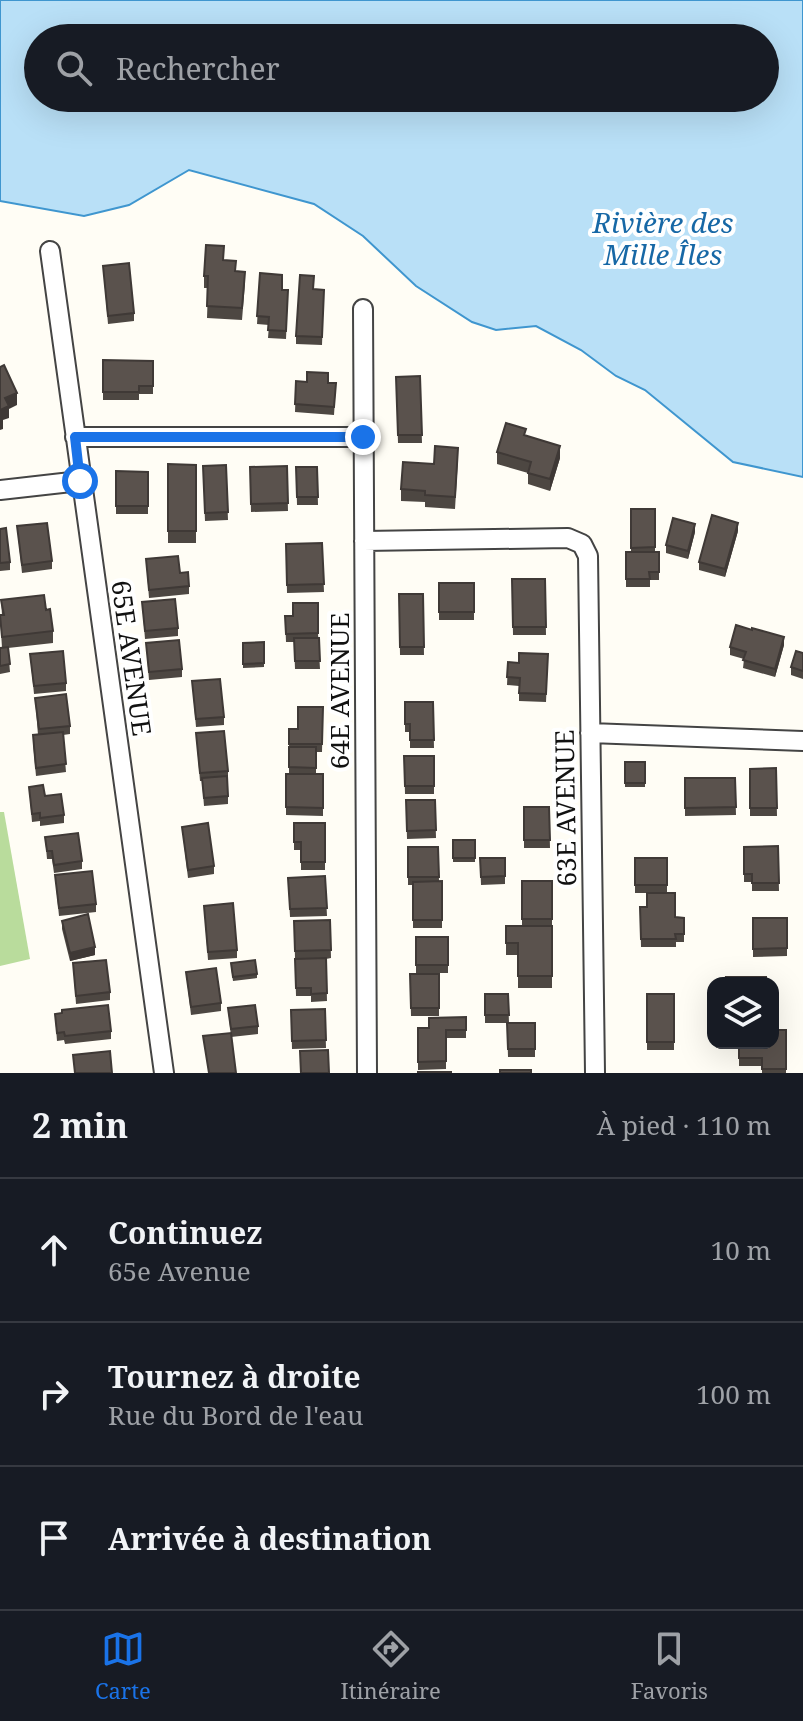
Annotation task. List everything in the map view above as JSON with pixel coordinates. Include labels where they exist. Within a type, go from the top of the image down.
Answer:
[{"type":"street","name":"65E AVENUE","points":[[50,251],[164,1073]]},
{"type":"street","name":"64E AVENUE","points":[[363,309],[367,1073]]},
{"type":"street","points":[[75,437],[363,437]]},
{"type":"street","points":[[0,490],[80,481]]},
{"type":"street","name":"63E AVENUE","points":[[364,541],[568,538],[582,544],[588,556],[595,1073]]},
{"type":"street","points":[[590,733],[803,741]]},
{"type":"green space","points":[[0,812],[4,812],[30,959],[0,966]]},
{"type":"water","name":"Rivière des Mille Îles","points":[[0,0],[803,0],[803,477],[733,462],[645,390],[616,376],[581,350],[536,326],[496,330],[472,322],[416,286],[363,236],[314,204],[189,170],[129,205],[84,216],[0,201]]},
{"type":"building","points":[[206,245],[224,246],[223,260],[236,261],[235,271],[245,272],[242,308],[207,306],[208,276],[204,276]]},
{"type":"building","points":[[129,263],[134,313],[108,316],[103,266]]},
{"type":"building","points":[[260,273],[282,275],[282,290],[288,290],[286,331],[268,330],[269,317],[257,316]]},
{"type":"building","points":[[300,275],[314,276],[313,289],[324,290],[322,337],[296,336]]},
{"type":"building","points":[[103,360],[153,361],[153,386],[139,386],[139,392],[103,392]]},
{"type":"building","points":[[4,365],[17,393],[5,398],[9,406],[0,410],[0,367]]},
{"type":"building","points":[[307,372],[328,373],[328,383],[336,383],[334,407],[295,404],[296,381],[307,382]]},
{"type":"building","points":[[420,376],[422,435],[398,435],[396,377]]},
{"type":"building","points":[[506,423],[526,429],[524,435],[560,446],[550,479],[528,473],[531,462],[497,452]]},
{"type":"building","points":[[435,446],[458,448],[455,497],[425,495],[425,491],[401,489],[403,462],[434,464]]},
{"type":"building","points":[[168,464],[196,465],[196,531],[168,531]]},
{"type":"building","points":[[226,465],[228,512],[205,513],[203,466]]},
{"type":"building","points":[[287,466],[288,503],[251,504],[250,467]]},
{"type":"building","points":[[296,467],[317,467],[318,497],[297,497]]},
{"type":"building","points":[[116,471],[148,472],[148,506],[116,506]]},
{"type":"building","points":[[631,509],[655,509],[655,547],[631,548]]},
{"type":"building","points":[[712,515],[738,523],[725,569],[699,562]]},
{"type":"building","points":[[673,518],[695,524],[688,551],[666,545]]},
{"type":"building","points":[[47,523],[52,561],[22,565],[17,526]]},
{"type":"building","points":[[6,528],[10,562],[0,563],[0,529]]},
{"type":"building","points":[[322,543],[324,584],[287,585],[286,544]]},
{"type":"building","points":[[626,552],[659,552],[659,572],[649,572],[650,579],[626,579]]},
{"type":"building","points":[[178,556],[180,573],[188,572],[189,586],[149,590],[146,559]]},
{"type":"building","points":[[512,579],[545,579],[546,627],[513,627]]},
{"type":"building","points":[[439,583],[474,583],[474,612],[439,612]]},
{"type":"building","points":[[399,594],[423,594],[424,647],[400,647]]},
{"type":"building","points":[[44,595],[46,610],[50,609],[53,631],[2,637],[0,615],[4,615],[1,600]]},
{"type":"building","points":[[175,599],[178,628],[145,631],[142,602]]},
{"type":"building","points":[[293,603],[318,603],[318,633],[286,634],[285,616],[293,616]]},
{"type":"building","points":[[736,625],[784,637],[775,669],[743,660],[746,652],[730,647]]},
{"type":"building","points":[[294,638],[319,638],[320,661],[295,661]]},
{"type":"building","points":[[179,640],[182,669],[149,672],[146,643]]},
{"type":"building","points":[[264,642],[264,663],[243,664],[243,643]]},
{"type":"building","points":[[8,647],[10,664],[0,666],[0,648]]},
{"type":"building","points":[[63,651],[66,683],[34,686],[30,654]]},
{"type":"building","points":[[796,651],[803,653],[803,671],[791,667]]},
{"type":"building","points":[[519,653],[548,654],[546,694],[519,693],[520,678],[507,677],[508,662],[519,663]]},
{"type":"building","points":[[220,679],[224,717],[196,719],[192,681]]},
{"type":"building","points":[[66,694],[70,726],[39,729],[35,698]]},
{"type":"building","points":[[405,702],[433,702],[434,740],[410,740],[410,724],[405,724]]},
{"type":"building","points":[[298,707],[323,707],[322,744],[289,744],[289,729],[298,729]]},
{"type":"building","points":[[224,731],[228,771],[200,773],[196,733]]},
{"type":"building","points":[[63,732],[66,764],[36,768],[33,735]]},
{"type":"building","points":[[289,747],[316,747],[316,768],[289,767]]},
{"type":"building","points":[[404,756],[434,756],[434,786],[405,786]]},
{"type":"building","points":[[625,762],[645,762],[645,783],[625,783]]},
{"type":"building","points":[[776,768],[777,808],[750,808],[750,769]]},
{"type":"building","points":[[286,774],[323,774],[323,808],[286,807]]},
{"type":"building","points":[[227,776],[228,796],[204,798],[202,778]]},
{"type":"building","points":[[685,778],[735,778],[736,807],[685,808]]},
{"type":"building","points":[[43,785],[45,796],[61,794],[64,815],[40,818],[40,813],[32,814],[29,787]]},
{"type":"building","points":[[406,800],[435,800],[436,830],[407,831]]},
{"type":"building","points":[[524,807],[549,807],[550,840],[524,840]]},
{"type":"building","points":[[208,823],[214,866],[188,870],[182,827]]},
{"type":"building","points":[[294,823],[325,823],[325,862],[301,862],[301,842],[294,842]]},
{"type":"building","points":[[78,833],[82,861],[54,865],[45,837]]},
{"type":"building","points":[[453,840],[475,840],[475,858],[453,858]]},
{"type":"building","points":[[778,846],[779,883],[752,883],[752,874],[744,874],[744,847]]},
{"type":"building","points":[[408,847],[438,847],[439,877],[408,877]]},
{"type":"building","points":[[480,858],[505,858],[505,876],[481,877]]},
{"type":"building","points":[[635,858],[667,858],[667,885],[635,885]]},
{"type":"building","points":[[92,871],[96,904],[59,908],[55,875]]},
{"type":"building","points":[[325,876],[327,908],[290,909],[288,878]]},
{"type":"building","points":[[442,881],[442,920],[413,920],[413,882]]},
{"type":"building","points":[[522,881],[552,881],[552,919],[522,919]]},
{"type":"building","points":[[647,893],[675,893],[675,917],[684,918],[684,934],[675,934],[676,939],[641,939],[640,907],[647,907]]},
{"type":"building","points":[[233,903],[237,950],[208,952],[204,906]]},
{"type":"building","points":[[88,914],[95,947],[70,953],[62,921]]},
{"type":"building","points":[[753,918],[787,918],[787,948],[753,949]]},
{"type":"building","points":[[330,920],[331,950],[295,951],[294,921]]},
{"type":"building","points":[[506,926],[552,926],[552,976],[518,976],[518,943],[506,943]]},
{"type":"building","points":[[416,937],[448,937],[448,965],[416,965]]},
{"type":"building","points":[[326,958],[327,993],[311,994],[311,988],[296,988],[295,959]]},
{"type":"building","points":[[106,960],[110,992],[76,996],[73,963]]},
{"type":"building","points":[[255,960],[257,974],[233,977],[231,963]]},
{"type":"building","points":[[216,968],[221,1003],[191,1007],[186,972]]},
{"type":"building","points":[[410,974],[439,974],[439,1008],[411,1008]]},
{"type":"building","points":[[485,994],[508,994],[509,1015],[485,1015]]},
{"type":"building","points":[[647,994],[674,994],[674,1042],[647,1042]]},
{"type":"building","points":[[108,1005],[111,1031],[65,1036],[64,1032],[57,1033],[55,1014],[62,1013],[62,1010]]},
{"type":"building","points":[[255,1005],[258,1026],[231,1029],[228,1008]]},
{"type":"building","points":[[325,1009],[326,1040],[292,1041],[291,1010]]},
{"type":"building","points":[[466,1017],[466,1030],[446,1030],[446,1061],[418,1062],[418,1028],[429,1028],[429,1018]]},
{"type":"building","points":[[507,1023],[535,1023],[535,1049],[508,1049]]},
{"type":"building","points":[[779,1030],[786,1030],[786,1069],[762,1069],[762,1058],[739,1058],[739,1049],[779,1049]]},
{"type":"building","points":[[231,1033],[236,1073],[209,1073],[203,1036]]},
{"type":"building","points":[[328,1050],[329,1073],[301,1073],[300,1051]]},
{"type":"building","points":[[110,1051],[112,1073],[75,1073],[73,1055]]},
{"type":"building","points":[[500,1070],[531,1070],[531,1073],[500,1073]]},
{"type":"route","points":[[80,481],[75,437],[363,437]]}]
